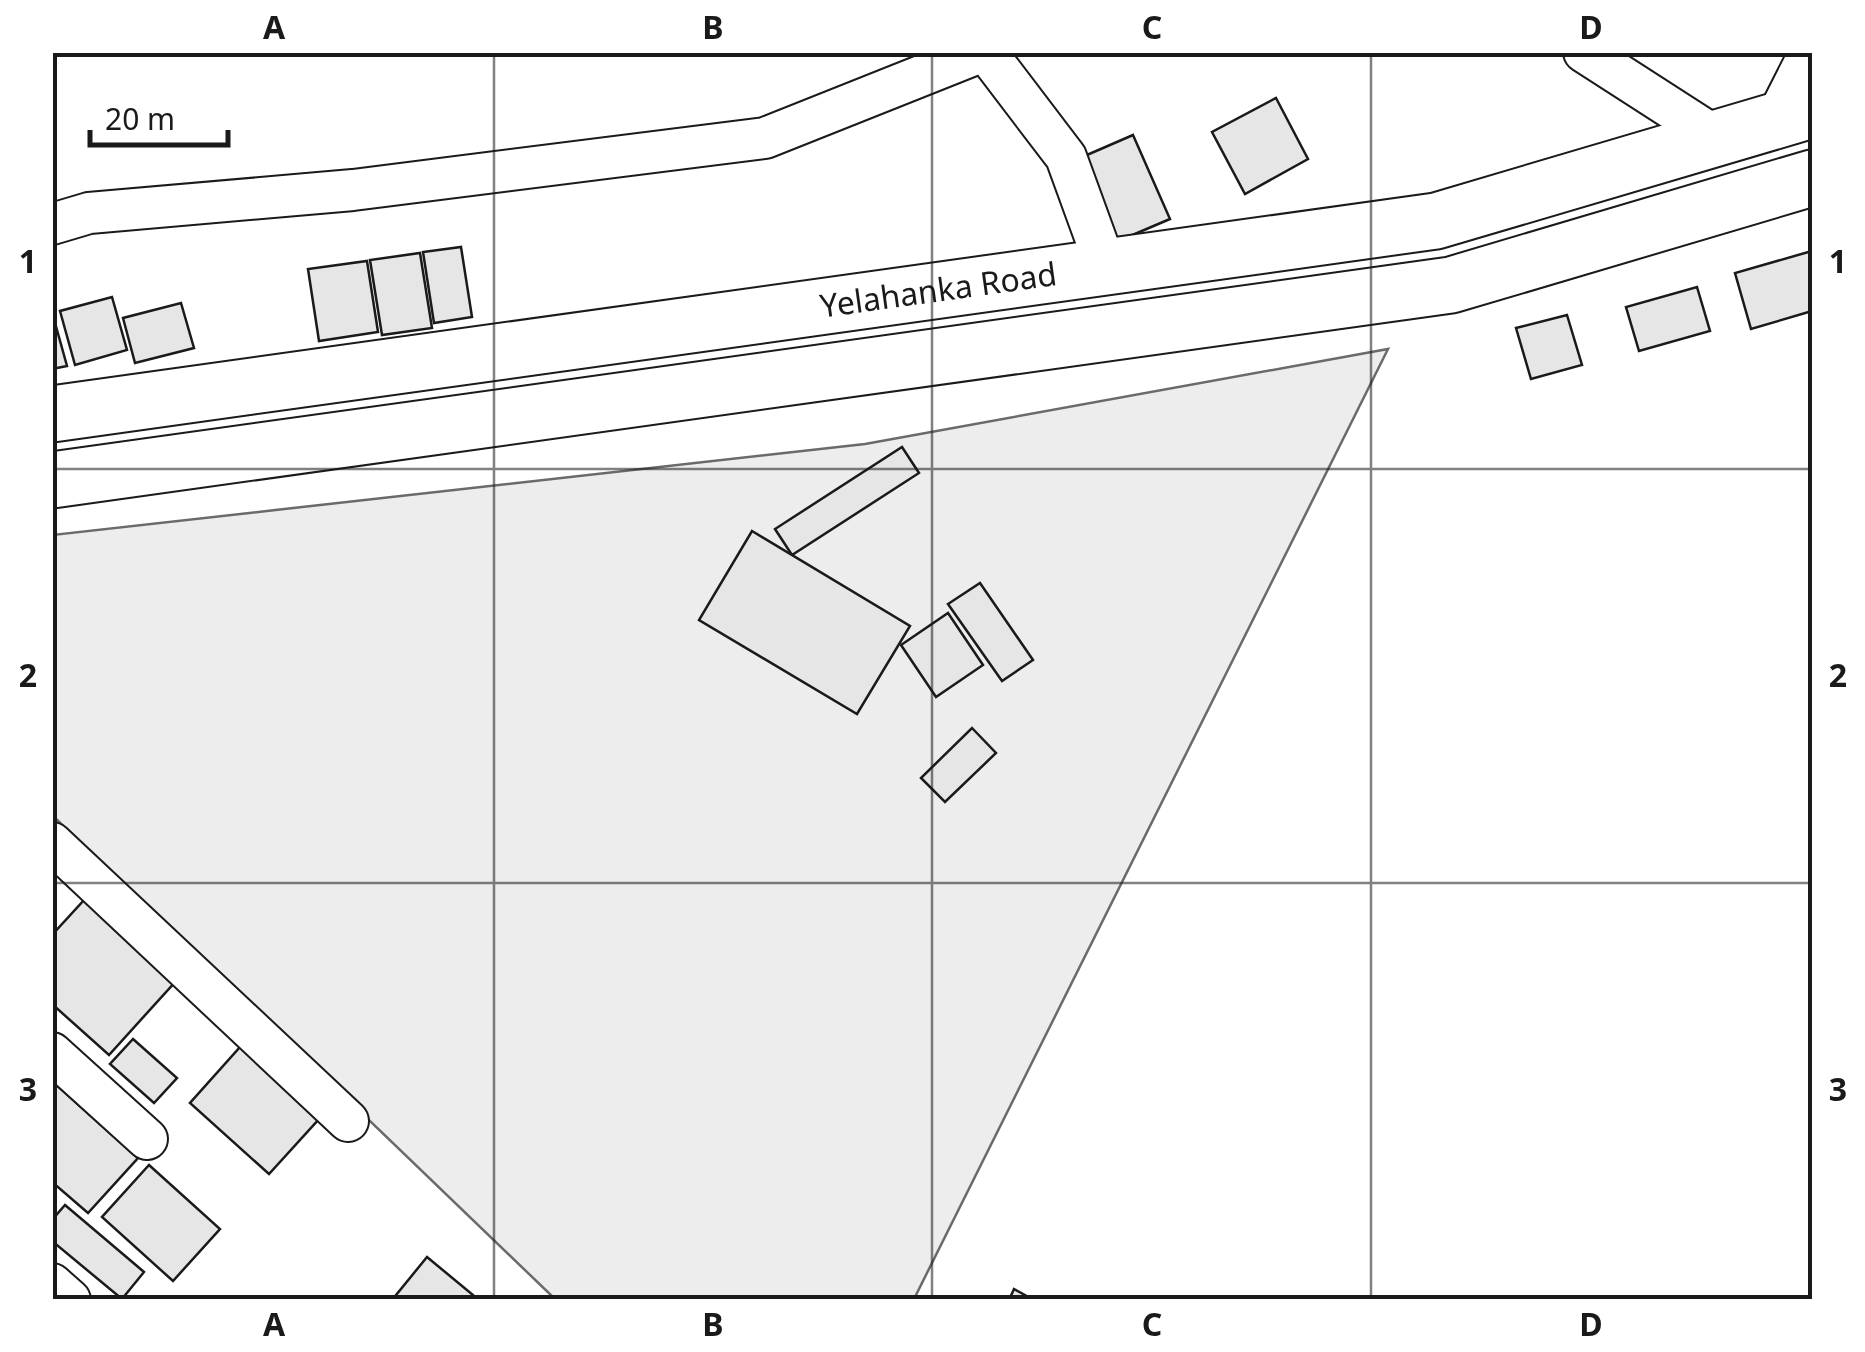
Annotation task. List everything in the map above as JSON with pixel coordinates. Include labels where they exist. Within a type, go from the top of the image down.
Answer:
[{"type":"main road","name":"Yelahanka Road","points":[[52,414],[1436,221],[1794,116]]},
{"type":"main road","name":"Yelahanka Road","points":[[52,480],[1450,285],[1812,178]]},
{"type":"street","points":[[52,224],[89,213],[353,190],[765,138],[983,52],[1066,157],[1106,267]]},
{"type":"street","points":[[1584,52],[1716,137]]},
{"type":"street","points":[[1794,116],[1810,52]]},
{"type":"street","points":[[52,843],[348,1121]]},
{"type":"street","points":[[52,1053],[146,1138]]},
{"type":"street","points":[[52,1284],[70,1300]]},
{"type":"shaded area","points":[[1388,349],[914,1299],[555,1299],[53,816],[52,535],[865,444]]},
{"type":"building","points":[[1276,98],[1308,159],[1245,194],[1212,132]]},
{"type":"building","points":[[1133,135],[1170,219],[1116,242],[1080,158]]},
{"type":"building","points":[[461,247],[472,317],[434,323],[423,252]]},
{"type":"building","points":[[1812,251],[1812,311],[1751,329],[1735,273]]},
{"type":"building","points":[[420,253],[432,328],[382,335],[370,260]]},
{"type":"building","points":[[367,261],[378,332],[319,341],[308,269]]},
{"type":"building","points":[[1697,287],[1710,331],[1639,351],[1626,307]]},
{"type":"building","points":[[112,297],[127,350],[75,365],[60,311]]},
{"type":"building","points":[[181,303],[194,348],[135,363],[123,318]]},
{"type":"building","points":[[52,312],[67,366],[52,369]]},
{"type":"building","points":[[1567,315],[1582,365],[1531,379],[1516,328]]},
{"type":"building","points":[[902,447],[919,473],[792,555],[775,529]]},
{"type":"building","points":[[752,531],[910,626],[857,714],[699,620]]},
{"type":"building","points":[[980,583],[1033,660],[1002,681],[948,604]]},
{"type":"building","points":[[948,613],[983,665],[936,697],[901,645]]},
{"type":"building","points":[[972,728],[996,753],[945,802],[921,778]]},
{"type":"building","points":[[85,899],[176,981],[109,1055],[52,1004],[52,935]]},
{"type":"building","points":[[249,1037],[329,1108],[269,1174],[190,1103]]},
{"type":"building","points":[[133,1039],[177,1078],[154,1103],[110,1064]]},
{"type":"building","points":[[52,1081],[138,1158],[88,1213],[52,1182]]},
{"type":"building","points":[[149,1165],[220,1229],[173,1281],[102,1217]]},
{"type":"building","points":[[65,1205],[144,1272],[122,1299],[52,1241],[52,1220]]},
{"type":"building","points":[[427,1257],[479,1300],[392,1300]]},
{"type":"building","points":[[1014,1289],[1034,1300],[1009,1300]]}]
